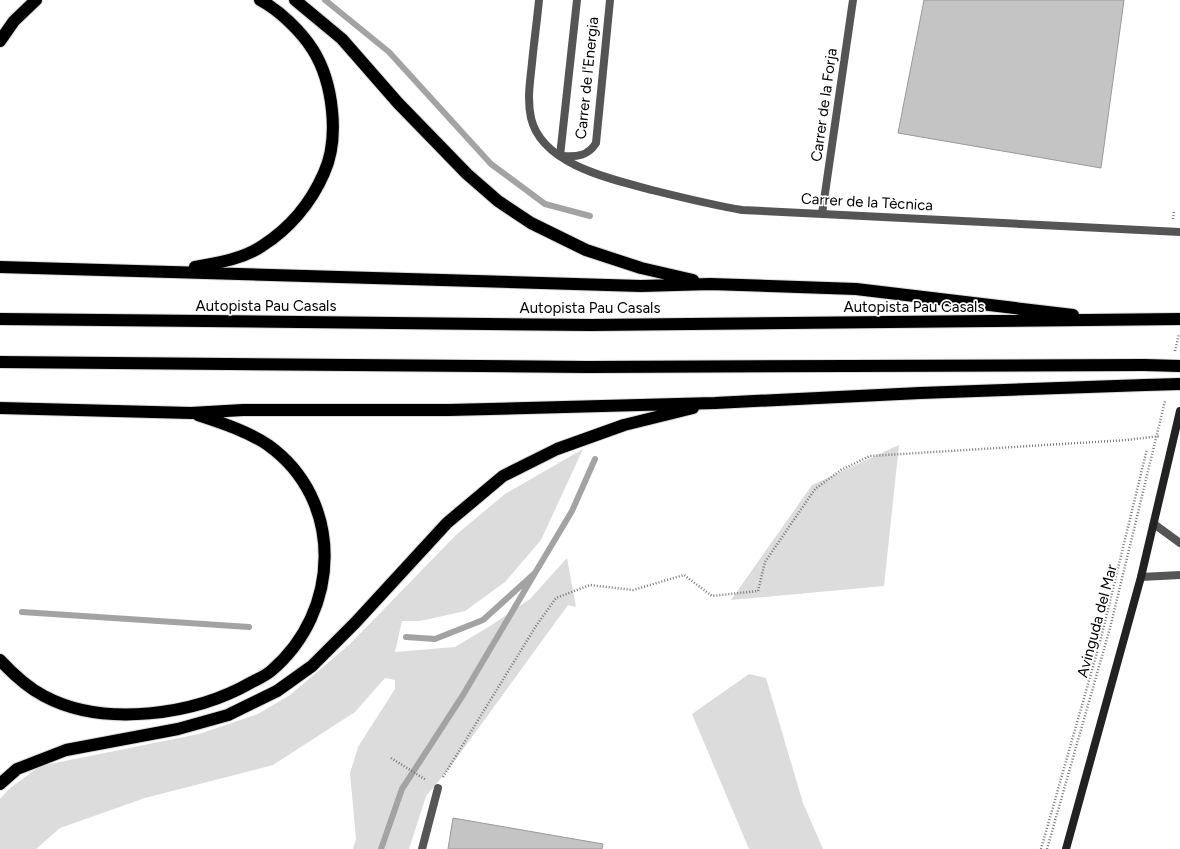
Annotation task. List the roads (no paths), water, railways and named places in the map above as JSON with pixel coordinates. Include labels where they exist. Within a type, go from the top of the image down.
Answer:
[{"type":"highway","points":[[0,41],[14,21],[36,0]]},
{"type":"highway","points":[[169,271],[210,264],[243,256],[261,247],[284,230],[301,211],[315,191],[325,172],[331,148],[333,122],[330,96],[322,72],[313,50],[293,26],[260,0]]},
{"type":"highway","points":[[295,0],[342,39],[398,103],[467,174],[498,201],[531,223],[586,250],[641,268],[710,284]]},
{"type":"highway","points":[[0,267],[641,286],[710,284],[856,289],[1122,321]]},
{"type":"highway","name":"Autopista Pau Casals","points":[[0,319],[583,325],[1122,321],[1180,319]]},
{"type":"highway","points":[[0,362],[579,367],[1180,366]]},
{"type":"highway","points":[[0,408],[191,413],[243,410],[449,410],[715,403],[920,393],[1180,384]]},
{"type":"highway","points":[[0,784],[17,769],[66,750],[163,732],[228,715],[277,691],[312,666],[355,623],[447,523],[503,476],[557,449],[624,425],[715,403]]},
{"type":"highway","points":[[0,660],[28,686],[44,696],[76,708],[112,714],[146,714],[202,704],[237,691],[270,672],[291,651],[307,628],[318,603],[324,577],[325,547],[319,517],[311,497],[300,478],[286,461],[267,445],[236,428],[191,413]]},
{"type":"street","name":"Carrer de l'Energia","points":[[539,0],[528,102],[531,120],[538,136],[549,147],[560,156],[576,157],[592,150],[596,143],[610,0]]},
{"type":"street","name":"Carrer de l'Energia","points":[[560,156],[577,0]]},
{"type":"street","name":"Carrer de la Forja","points":[[822,214],[853,0]]},
{"type":"street","name":"Carrer de la Tècnica","points":[[560,156],[603,177],[718,206],[742,210],[1180,232]]},
{"type":"street","points":[[1066,849],[1142,577],[1180,411]]},
{"type":"street","points":[[1154,524],[1180,543]]},
{"type":"street","points":[[1142,577],[1180,575]]},
{"type":"street","points":[[422,849],[438,788]]},
{"type":"waterway","points":[[325,0],[389,52],[491,164],[545,204],[590,216]]},
{"type":"waterway","points":[[406,637],[435,639],[483,620],[535,573],[572,511],[595,459]]},
{"type":"waterway","points":[[381,849],[402,789],[463,695],[535,573]]},
{"type":"waterway","points":[[22,612],[249,627]]}]
